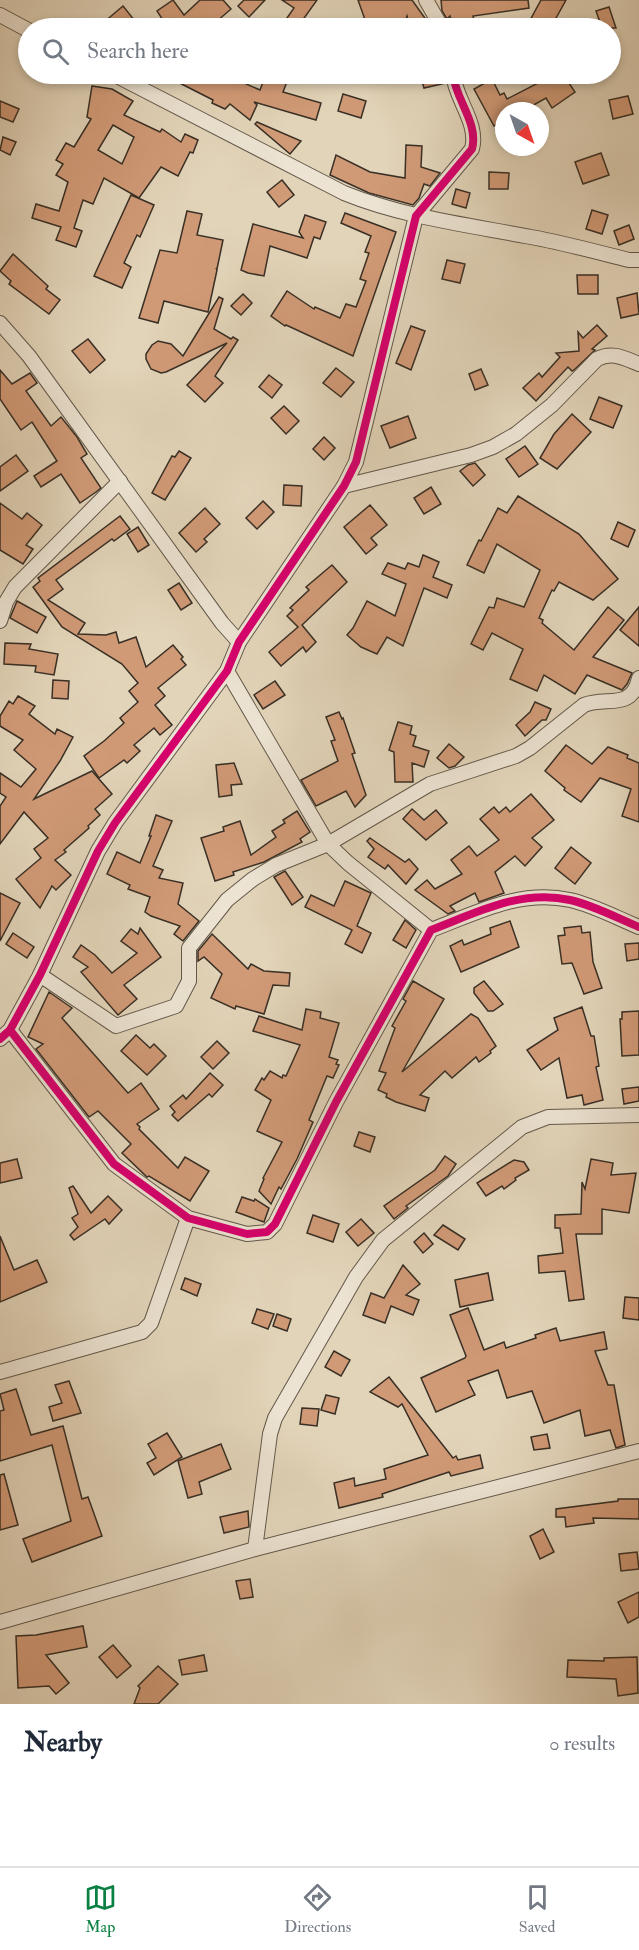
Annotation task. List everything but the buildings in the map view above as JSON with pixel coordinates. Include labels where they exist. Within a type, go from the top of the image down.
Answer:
[{"type":"street","points":[[426,0],[436,18]]},
{"type":"street","points":[[0,15],[18,25]]},
{"type":"street","points":[[132,84],[344,193],[367,202],[416,216],[535,238],[629,260],[639,260]]},
{"type":"street","points":[[454,84],[475,139],[472,149],[416,216],[356,462],[344,486],[239,642],[227,671],[115,823],[98,851],[40,975],[5,1035],[114,1164],[188,1218],[247,1234],[267,1232],[275,1224],[336,1102],[431,930],[508,900],[540,896],[571,900],[639,927]]},
{"type":"street","points":[[0,323],[29,356],[222,622],[239,642]]},
{"type":"street","points":[[344,486],[471,455],[493,447],[516,434],[552,405],[597,359],[605,355],[611,354],[639,364]]},
{"type":"street","points":[[0,621],[6,602],[15,587],[120,481]]},
{"type":"street","points":[[227,671],[328,844],[431,930]]},
{"type":"street","points":[[40,975],[116,1026],[176,1006],[189,981],[189,948],[227,900],[253,879],[276,865],[328,844],[430,784],[516,756],[530,748],[584,705],[593,701],[625,700],[637,687],[639,678]]},
{"type":"street","points":[[255,1549],[270,1434],[275,1418],[356,1277],[383,1240],[522,1127],[548,1117],[639,1115]]},
{"type":"street","points":[[0,1372],[142,1332],[151,1323],[188,1218]]},
{"type":"street","points":[[0,1622],[255,1549],[639,1451]]},
{"type":"cycle path","points":[[0,1039],[10,1030],[40,975],[98,851],[115,823],[227,671],[239,642],[344,486],[356,462],[416,216],[472,149],[470,120],[455,84]]},
{"type":"cycle path","points":[[10,1030],[114,1164],[188,1218],[247,1234],[267,1232],[275,1224],[336,1102],[431,930],[499,904],[552,897],[579,902],[639,927]]}]
